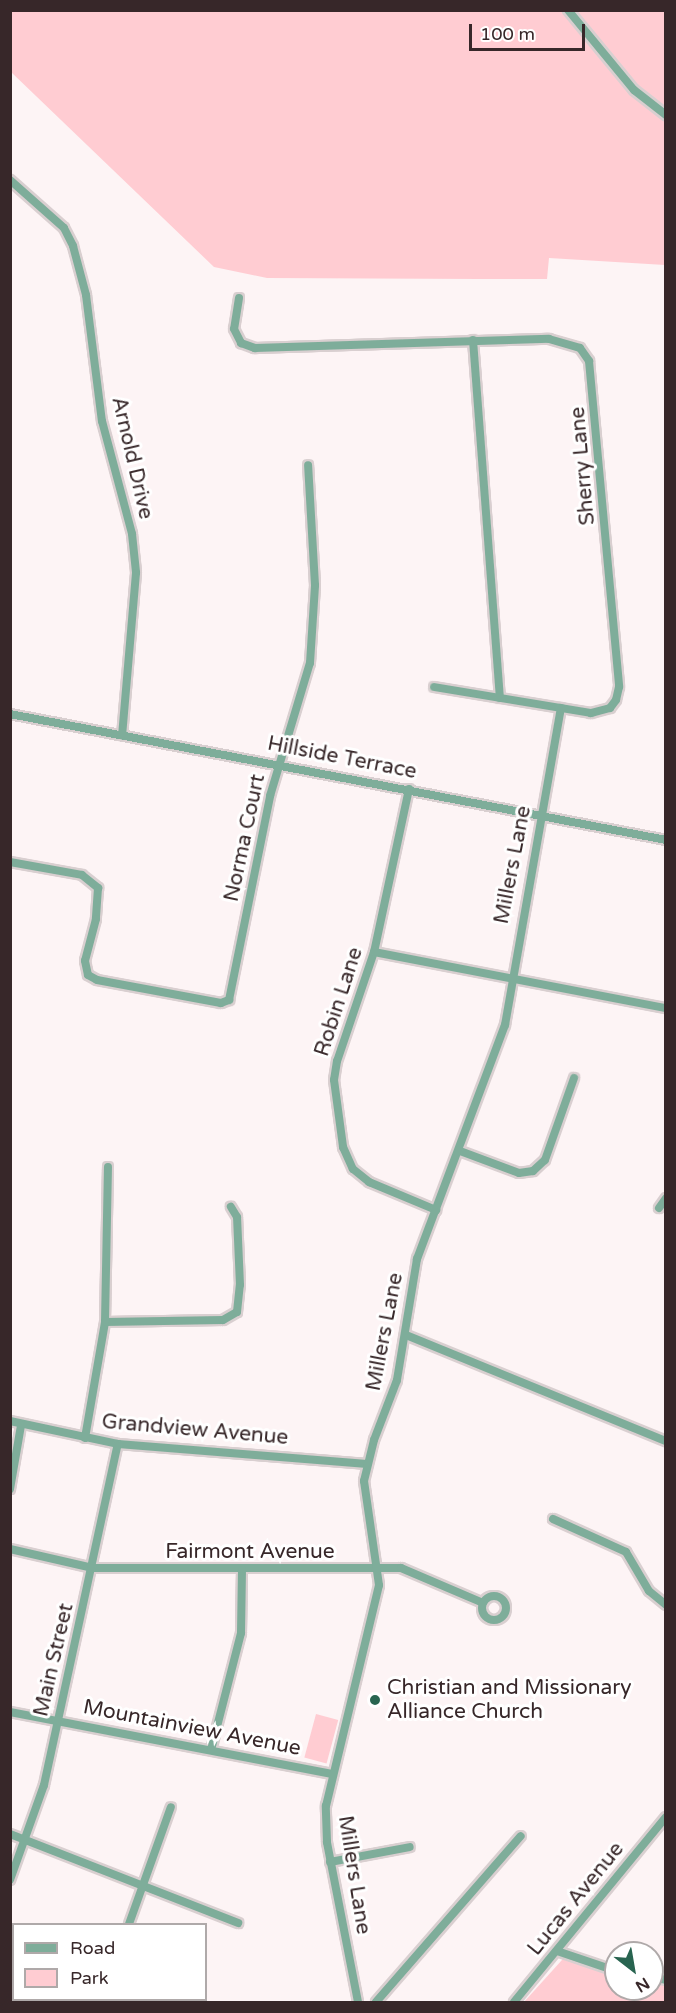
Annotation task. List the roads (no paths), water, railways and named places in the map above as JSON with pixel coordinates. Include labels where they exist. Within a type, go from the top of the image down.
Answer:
[{"type":"street","points":[[567,10],[634,90],[666,115]]},
{"type":"street","name":"Arnold Drive","points":[[10,180],[64,228],[73,246],[86,295],[102,422],[132,534],[136,573],[122,735]]},
{"type":"street","name":"Sherry Lane","points":[[239,298],[234,329],[241,343],[255,348],[549,339],[580,348],[589,361],[618,693],[610,708],[602,712],[561,708]]},
{"type":"street","points":[[473,340],[500,698]]},
{"type":"street","name":"Norma Court","points":[[10,862],[82,875],[98,888],[96,919],[85,961],[88,975],[97,980],[225,1003],[234,984],[280,764],[310,663],[314,634],[308,465]]},
{"type":"street","points":[[434,687],[561,708]]},
{"type":"street","name":"Millers Lane","points":[[358,2002],[330,1862],[326,1806],[332,1774],[375,1612],[380,1570],[365,1499],[367,1464],[397,1380],[417,1259],[460,1151],[505,1025],[511,977],[561,708]]},
{"type":"street","name":"Hillside Terrace","points":[[10,714],[280,764],[666,840]]},
{"type":"street","name":"Robin Lane","points":[[409,789],[374,952],[335,1071],[343,1146],[358,1174],[436,1210]]},
{"type":"street","points":[[374,952],[666,1008]]},
{"type":"street","points":[[460,1151],[519,1173],[533,1171],[544,1160],[574,1078]]},
{"type":"street","points":[[85,1438],[105,1322],[108,1167]]},
{"type":"street","points":[[659,1208],[666,1198]]},
{"type":"street","points":[[105,1322],[223,1320],[237,1312],[240,1285],[237,1217],[231,1207]]},
{"type":"street","points":[[406,1335],[666,1441]]},
{"type":"street","name":"Grandview Avenue","points":[[10,1421],[118,1444],[367,1464]]},
{"type":"street","points":[[10,1489],[21,1425]]},
{"type":"street","name":"Main Street","points":[[10,1880],[43,1792],[118,1444]]},
{"type":"street","points":[[553,1519],[626,1552],[649,1591],[666,1605]]},
{"type":"street","name":"Fairmont Avenue","points":[[10,1549],[93,1568],[412,1569],[483,1603]]},
{"type":"street","points":[[211,1750],[241,1633],[242,1570]]},
{"type":"street","name":"Mountainview Avenue","points":[[10,1712],[332,1774]]},
{"type":"street","points":[[129,1923],[171,1807]]},
{"type":"street","name":"Lucas Avenue","points":[[514,2002],[666,1817]]},
{"type":"street","points":[[10,1834],[238,1923]]},
{"type":"street","points":[[376,2002],[521,1836]]},
{"type":"street","points":[[330,1862],[410,1847]]},
{"type":"street","points":[[557,1951],[604,1968]]},
{"type":"place","name":"Christian and Missionary Alliance Church","points":[[375,1700]]}]
